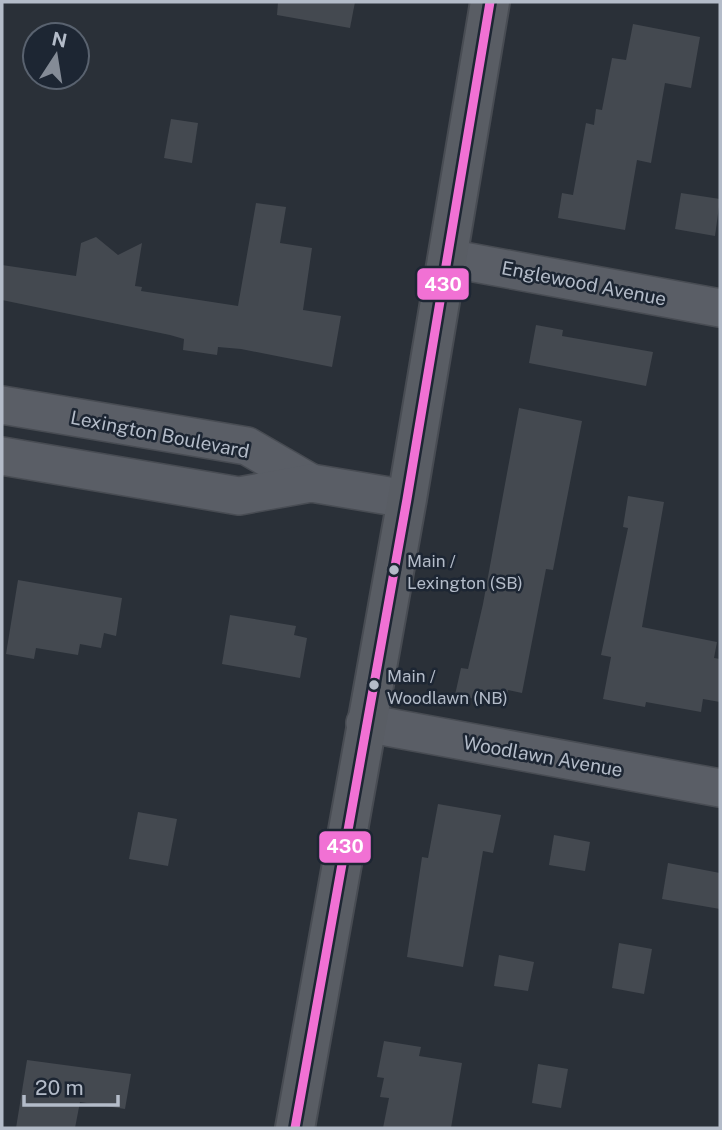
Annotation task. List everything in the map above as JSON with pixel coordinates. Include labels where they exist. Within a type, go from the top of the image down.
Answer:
[{"type":"main road","points":[[295,1128],[407,499],[490,2]]},
{"type":"street","name":"Englewood Avenue","points":[[447,258],[720,308]]},
{"type":"street","name":"Lexington Boulevard","points":[[2,405],[247,446],[311,483]]},
{"type":"street","name":"Lexington Boulevard","points":[[2,456],[239,496],[311,483],[407,499]]},
{"type":"street","name":"Woodlawn Avenue","points":[[365,723],[720,788]]},
{"type":"building","points":[[278,2],[355,2],[350,28],[277,15]]},
{"type":"building","points":[[633,24],[700,37],[691,88],[665,83],[651,163],[637,160],[625,230],[558,218],[562,193],[573,195],[586,123],[594,125],[596,109],[602,110],[612,58],[626,60]]},
{"type":"building","points":[[171,119],[198,123],[192,163],[164,158]]},
{"type":"building","points":[[681,193],[720,199],[715,236],[675,229]]},
{"type":"building","points":[[256,203],[286,207],[280,243],[312,248],[303,310],[341,316],[332,367],[241,349],[218,347],[217,355],[183,350],[184,339],[170,335],[2,300],[2,265],[76,276],[81,243],[96,237],[118,255],[142,243],[135,286],[142,287],[141,291],[238,306]]},
{"type":"building","points":[[536,325],[563,330],[562,336],[653,352],[646,386],[529,363]]},
{"type":"building","points":[[519,408],[582,421],[553,570],[546,569],[522,693],[508,690],[505,705],[455,695],[461,668],[468,669],[483,604]]},
{"type":"building","points":[[628,496],[664,502],[642,627],[717,642],[714,658],[720,659],[720,702],[703,699],[701,712],[646,702],[645,707],[603,699],[611,657],[601,655],[628,528],[623,527]]},
{"type":"building","points":[[18,580],[122,598],[116,636],[104,633],[101,648],[80,644],[78,655],[36,648],[34,659],[6,654]]},
{"type":"building","points":[[230,615],[296,626],[294,635],[307,638],[300,678],[222,664]]},
{"type":"building","points":[[438,804],[501,815],[493,853],[483,851],[463,967],[407,957],[422,857],[428,858]]},
{"type":"building","points":[[138,812],[177,819],[168,866],[129,859]]},
{"type":"building","points":[[554,835],[590,842],[585,871],[549,865]]},
{"type":"building","points":[[668,863],[720,873],[720,909],[662,899]]},
{"type":"building","points":[[619,943],[652,949],[644,994],[612,988]]},
{"type":"building","points":[[499,955],[534,962],[528,991],[494,986]]},
{"type":"building","points":[[384,1041],[421,1047],[419,1056],[462,1063],[451,1128],[383,1128],[389,1098],[380,1097],[384,1078],[377,1077]]},
{"type":"building","points":[[27,1060],[131,1074],[125,1109],[80,1102],[75,1128],[16,1128]]},
{"type":"building","points":[[538,1064],[568,1069],[561,1108],[532,1103]]},
{"type":"transit line","name":"430","points":[[295,1128],[407,499],[490,2]]},
{"type":"place","name":"Main / Lexington (SB)","points":[[394,570]]},
{"type":"place","name":"Main / Woodlawn (NB)","points":[[374,685]]}]
